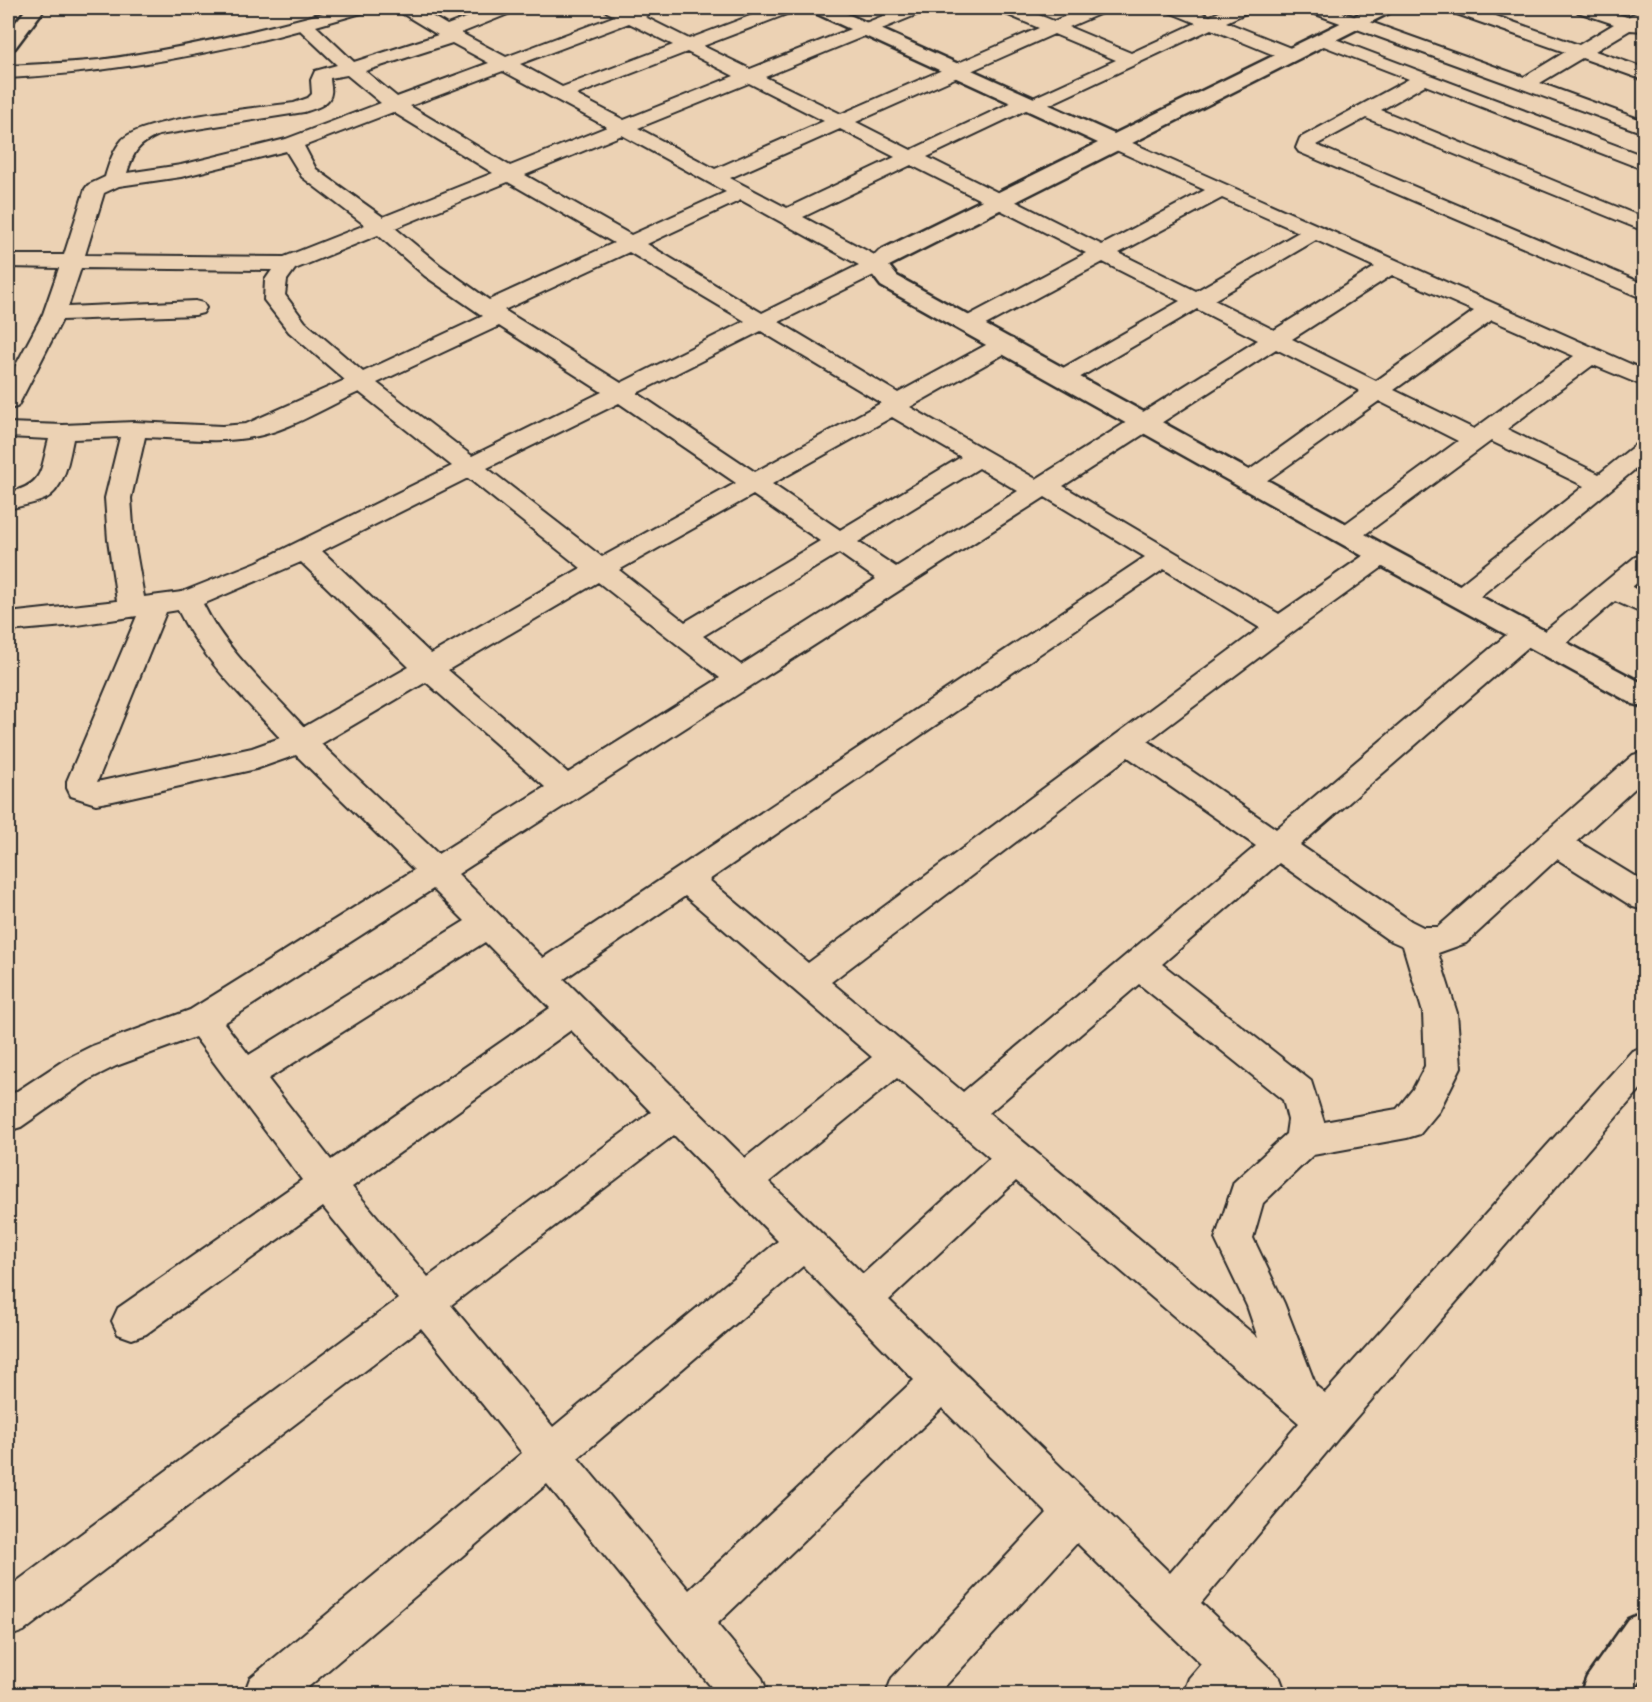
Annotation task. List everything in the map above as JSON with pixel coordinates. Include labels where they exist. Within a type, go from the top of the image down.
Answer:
[{"type":"main road","points":[[8,44],[39,8]]},
{"type":"main road","points":[[820,8],[1114,142]]},
{"type":"main road","points":[[1384,8],[997,200],[887,256],[876,265],[889,281],[1382,555],[1644,697]]},
{"type":"main road","points":[[1604,1695],[1644,1635]]},
{"type":"street","points":[[8,72],[66,71],[175,55],[304,24],[359,8]]},
{"type":"street","points":[[406,8],[876,265]]},
{"type":"street","points":[[114,181],[128,143],[140,136],[154,130],[297,108],[315,102],[322,95],[322,75],[351,69],[450,34],[507,8]]},
{"type":"street","points":[[8,402],[54,314],[95,189],[114,181],[181,171],[293,143],[505,64],[621,12],[654,8]]},
{"type":"street","points":[[561,94],[786,8]]},
{"type":"street","points":[[8,261],[287,264],[917,8]]},
{"type":"street","points":[[1007,8],[1130,59]]},
{"type":"street","points":[[716,177],[1098,8]]},
{"type":"street","points":[[1175,8],[1290,55]]},
{"type":"street","points":[[787,216],[908,157],[1242,8]]},
{"type":"street","points":[[1316,8],[1644,127]]},
{"type":"street","points":[[1457,8],[1644,74]]},
{"type":"street","points":[[1584,8],[1636,25]]},
{"type":"street","points":[[621,12],[1377,391],[1602,485]]},
{"type":"street","points":[[1525,84],[1579,51],[1636,25],[1644,14]]},
{"type":"street","points":[[304,24],[351,69],[394,104],[631,244],[979,457],[1041,488],[1164,557],[1281,627]]},
{"type":"street","points":[[1322,39],[1644,164]]},
{"type":"street","points":[[1425,78],[1307,142],[1306,148],[1644,291]]},
{"type":"street","points":[[1364,110],[1640,218]]},
{"type":"street","points":[[1114,142],[1644,379]]},
{"type":"street","points":[[293,143],[309,173],[381,226],[424,264],[494,313],[619,392],[896,580]]},
{"type":"street","points":[[970,324],[1221,190]]},
{"type":"street","points":[[8,430],[63,432],[134,429],[222,433],[248,431],[270,424],[361,382],[631,244],[743,192]]},
{"type":"street","points":[[1064,377],[1315,232]]},
{"type":"street","points":[[287,264],[276,280],[275,300],[297,327],[361,382],[602,568],[740,679]]},
{"type":"street","points":[[8,622],[77,616],[158,603],[267,568],[876,265]]},
{"type":"street","points":[[8,1116],[78,1069],[104,1056],[202,1020],[1391,266]]},
{"type":"street","points":[[54,314],[195,309]]},
{"type":"street","points":[[1250,481],[1491,310]]},
{"type":"street","points":[[158,603],[82,782],[82,788],[96,793],[113,790],[256,758],[301,742],[602,568],[1005,344]]},
{"type":"street","points":[[1347,535],[1591,355]]},
{"type":"street","points":[[134,429],[118,498],[121,540],[158,603],[202,631],[301,742],[488,923],[862,1300],[1076,1513],[1172,1604],[1218,1678],[1264,1695]]},
{"type":"street","points":[[8,501],[33,495],[41,491],[48,483],[63,432]]},
{"type":"street","points":[[1462,597],[1644,450]]},
{"type":"street","points":[[684,635],[979,457]]},
{"type":"street","points":[[304,550],[428,668],[567,789]]},
{"type":"street","points":[[807,982],[1281,627],[1382,555]]},
{"type":"street","points":[[541,977],[1164,557]]},
{"type":"street","points":[[963,1114],[1276,845],[1537,639],[1613,589],[1644,563]]},
{"type":"street","points":[[1613,589],[1644,605]]},
{"type":"street","points":[[1128,741],[1399,930],[1431,942],[1454,934],[1644,764]]},
{"type":"street","points":[[1556,843],[1644,898]]},
{"type":"street","points":[[687,880],[1314,1410]]},
{"type":"street","points":[[245,1075],[488,923]]},
{"type":"street","points":[[1314,1410],[1234,1239],[1247,1194],[1303,1141],[1407,1123],[1426,1100],[1443,1066],[1441,1024],[1440,1013],[1417,938]]},
{"type":"street","points":[[1138,964],[1298,1092],[1306,1120],[1303,1141]]},
{"type":"street","points":[[132,1321],[574,1010]]},
{"type":"street","points":[[202,1020],[327,1184],[746,1695]]},
{"type":"street","points":[[743,1181],[897,1058]]},
{"type":"street","points":[[1172,1604],[1314,1410],[1644,1063]]},
{"type":"street","points":[[8,1616],[677,1113]]},
{"type":"street","points":[[862,1300],[1015,1158]]},
{"type":"street","points":[[266,1695],[804,1242]]},
{"type":"street","points":[[687,1622],[943,1380]]},
{"type":"street","points":[[908,1695],[1076,1513]]}]
